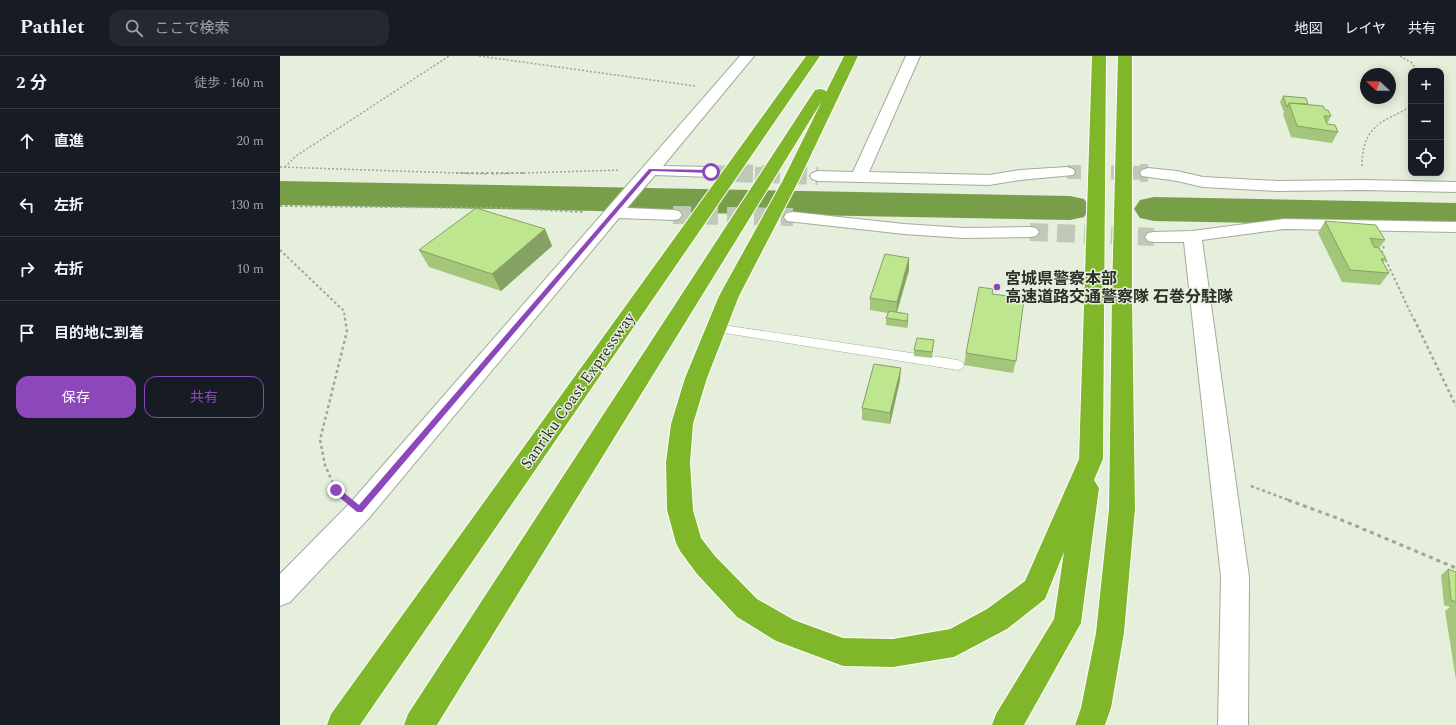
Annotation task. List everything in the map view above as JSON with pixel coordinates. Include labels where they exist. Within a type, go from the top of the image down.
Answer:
[{"type":"highway","name":"Sanriku Coast Expressway","points":[[342,725],[813,56]]},
{"type":"highway","points":[[419,725],[843,56]]},
{"type":"highway","points":[[851,56],[791,180],[784,213],[729,296],[696,378],[682,424],[678,462],[680,510],[689,542],[706,565],[747,608],[786,632],[843,652],[894,653],[954,643],[997,619],[1035,590],[1091,459]]},
{"type":"highway","points":[[1007,725],[1067,623],[1091,459],[1099,56]]},
{"type":"highway","points":[[1089,719],[1110,633],[1122,508],[1122,293],[1126,56]]},
{"type":"street","points":[[280,593],[360,510],[747,56]]},
{"type":"street","points":[[859,177],[913,56]]},
{"type":"street","points":[[648,172],[711,172]]},
{"type":"street","points":[[818,176],[989,180],[1020,175],[1067,172]]},
{"type":"street","points":[[1148,173],[1177,176],[1204,182],[1277,186],[1364,185],[1456,187]]},
{"type":"street","points":[[616,211],[673,215]]},
{"type":"street","points":[[784,213],[904,229],[964,233],[1030,232]]},
{"type":"street","points":[[1154,237],[1192,236],[1284,224],[1456,227]]},
{"type":"street","points":[[1192,236],[1224,478],[1235,577],[1233,725]]},
{"type":"lane","points":[[716,328],[958,365]]},
{"type":"path","points":[[284,167],[296,156],[449,56]]},
{"type":"path","points":[[479,56],[720,89]]},
{"type":"path","points":[[1400,56],[1412,64],[1415,68]]},
{"type":"path","points":[[1364,185],[1361,149],[1366,135],[1383,121],[1408,108]]},
{"type":"path","points":[[280,167],[489,174],[648,172]]},
{"type":"path","points":[[280,206],[507,208],[616,211]]},
{"type":"path","points":[[1390,226],[1382,252],[1396,285],[1437,364],[1456,406]]},
{"type":"path","points":[[280,250],[344,311],[347,331],[320,440],[325,465],[336,490],[360,510]]},
{"type":"path","points":[[1224,478],[1273,493],[1456,568]]},
{"type":"building","points":[[1283,96],[1306,98],[1308,104],[1289,103],[1287,107]]},
{"type":"building","points":[[1289,103],[1323,106],[1325,110],[1328,110],[1331,116],[1324,116],[1327,124],[1335,125],[1338,132],[1297,126]]},
{"type":"building","points":[[476,208],[545,229],[492,274],[419,250]]},
{"type":"building","points":[[1325,221],[1376,225],[1385,240],[1370,238],[1374,247],[1379,248],[1386,259],[1381,259],[1389,273],[1350,270]]},
{"type":"building","points":[[885,254],[909,258],[897,302],[870,298]]},
{"type":"building","points":[[979,287],[993,289],[992,294],[1008,296],[1009,291],[1019,293],[1018,298],[1024,299],[1016,361],[966,353]]},
{"type":"building","points":[[889,311],[908,314],[907,321],[886,318]]},
{"type":"building","points":[[917,338],[934,340],[932,352],[914,350]]},
{"type":"building","points":[[874,364],[901,368],[890,413],[862,408]]},
{"type":"building","points":[[1448,569],[1456,572],[1456,602],[1451,600]]},
{"type":"waterway","points":[[280,193],[1070,208]]},
{"type":"waterway","points":[[1154,209],[1456,215]]},
{"type":"tunnel","points":[[711,172],[754,174]]},
{"type":"tunnel","points":[[1067,172],[1148,173],[1140,173]]},
{"type":"tunnel","points":[[735,173],[754,174]]},
{"type":"tunnel","points":[[754,174],[818,176]]},
{"type":"tunnel","points":[[754,174],[762,174]]},
{"type":"tunnel","points":[[673,215],[793,217]]},
{"type":"tunnel","points":[[1030,232],[1154,237]]},
{"type":"place","name":"宮城県警察本部 高速道路交通警察隊 石巻分駐隊","points":[[997,287]]},
{"type":"route","points":[[336,490],[360,510],[651,170],[711,172]]}]
